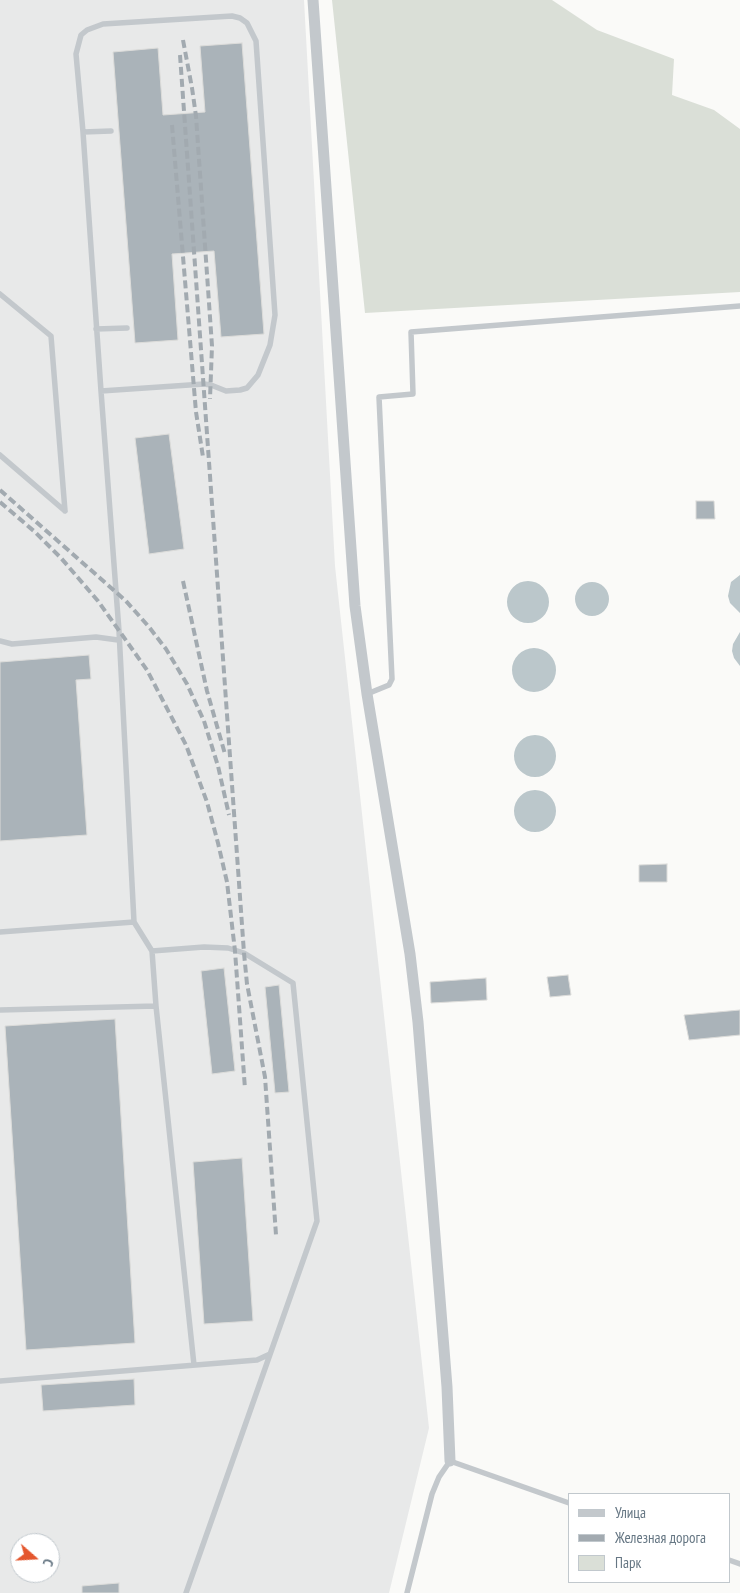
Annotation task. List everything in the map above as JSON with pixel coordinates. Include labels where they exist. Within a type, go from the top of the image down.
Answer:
[{"type":"street","points":[[313,0],[356,606],[367,694],[410,954],[418,1022],[447,1387],[450,1462]]},
{"type":"lane","points":[[100,391],[204,384],[233,392],[247,388],[258,374],[263,363],[273,335],[275,316],[256,41],[253,31],[240,18],[232,16],[103,24],[87,30],[81,35],[76,54],[83,132],[100,391],[118,640],[134,922],[152,951],[156,1006],[194,1365]]},
{"type":"lane","points":[[83,132],[111,131]]},
{"type":"lane","points":[[0,294],[51,336],[65,511],[0,455]]},
{"type":"lane","points":[[367,694],[389,685],[392,679],[379,397],[413,394],[410,332],[740,306]]},
{"type":"lane","points":[[96,329],[126,328]]},
{"type":"lane","points":[[0,640],[12,644],[96,637],[118,640]]},
{"type":"lane","points":[[0,932],[134,922]]},
{"type":"lane","points":[[152,951],[204,947],[228,948],[244,953],[293,982],[317,1221],[186,1593]]},
{"type":"lane","points":[[0,1010],[156,1006]]},
{"type":"lane","points":[[0,1381],[258,1360],[270,1354]]},
{"type":"lane","points":[[407,1593],[432,1494],[439,1477],[450,1462],[568,1503]]},
{"type":"shaded area","points":[[0,0],[304,0],[335,566],[429,1428],[389,1593],[0,1593]]},
{"type":"shaded area","points":[[740,575],[740,613],[730,603],[728,596],[731,582]]},
{"type":"shaded area","points":[[532,581],[540,584],[546,590],[549,602],[546,614],[540,620],[524,623],[516,620],[510,614],[507,598],[510,590],[516,584]]},
{"type":"shaded area","points":[[592,582],[599,583],[604,587],[608,592],[608,606],[604,611],[599,615],[592,616],[585,615],[580,611],[576,606],[575,599],[576,592],[580,587],[585,583]]},
{"type":"shaded area","points":[[740,632],[740,666],[734,658],[732,651],[733,644]]},
{"type":"shaded area","points":[[534,648],[546,652],[552,658],[556,670],[552,682],[546,688],[534,692],[522,688],[516,682],[512,670],[516,658],[522,652]]},
{"type":"shaded area","points":[[539,735],[547,738],[553,744],[556,756],[553,768],[547,774],[531,777],[523,774],[517,768],[514,752],[517,744],[523,738]]},
{"type":"shaded area","points":[[539,790],[547,793],[553,799],[556,811],[553,823],[547,829],[531,832],[523,829],[517,823],[514,807],[517,799],[523,793]]},
{"type":"green space","points":[[332,0],[552,0],[597,30],[674,59],[672,95],[714,110],[740,129],[740,292],[365,313]]},
{"type":"building","points":[[242,43],[264,334],[221,337],[214,251],[172,254],[178,340],[135,343],[113,52],[158,48],[163,115],[205,112],[200,46]]},
{"type":"building","points":[[169,434],[184,549],[149,554],[135,438]]},
{"type":"building","points":[[696,501],[714,501],[715,519],[696,519]]},
{"type":"building","points":[[89,655],[91,679],[76,680],[87,835],[0,841],[0,662]]},
{"type":"building","points":[[667,864],[667,882],[639,882],[639,865]]},
{"type":"building","points":[[224,968],[235,1071],[212,1074],[201,971]]},
{"type":"building","points":[[568,975],[571,995],[550,997],[547,977]]},
{"type":"building","points":[[486,978],[487,1000],[431,1003],[430,982]]},
{"type":"building","points":[[279,985],[289,1092],[275,1093],[265,987]]},
{"type":"building","points":[[740,1010],[740,1035],[689,1040],[684,1015]]},
{"type":"building","points":[[115,1019],[135,1343],[26,1350],[5,1026]]},
{"type":"building","points":[[242,1158],[253,1321],[204,1324],[193,1162]]},
{"type":"building","points":[[134,1379],[135,1405],[43,1411],[41,1385]]},
{"type":"building","points":[[119,1583],[119,1593],[82,1593],[82,1586]]},
{"type":"railway","points":[[183,40],[196,116],[212,346],[210,399]]},
{"type":"railway","points":[[180,55],[244,953],[247,984],[265,1077],[276,1235]]},
{"type":"railway","points":[[172,125],[196,412],[203,457]]},
{"type":"railway","points":[[0,490],[126,601],[166,649],[187,684],[204,721],[218,766],[229,815]]},
{"type":"railway","points":[[0,502],[35,532],[61,558],[98,601],[147,670],[186,745],[207,802],[227,882],[235,951],[245,1089]]},
{"type":"railway","points":[[183,581],[207,691],[225,754]]}]
